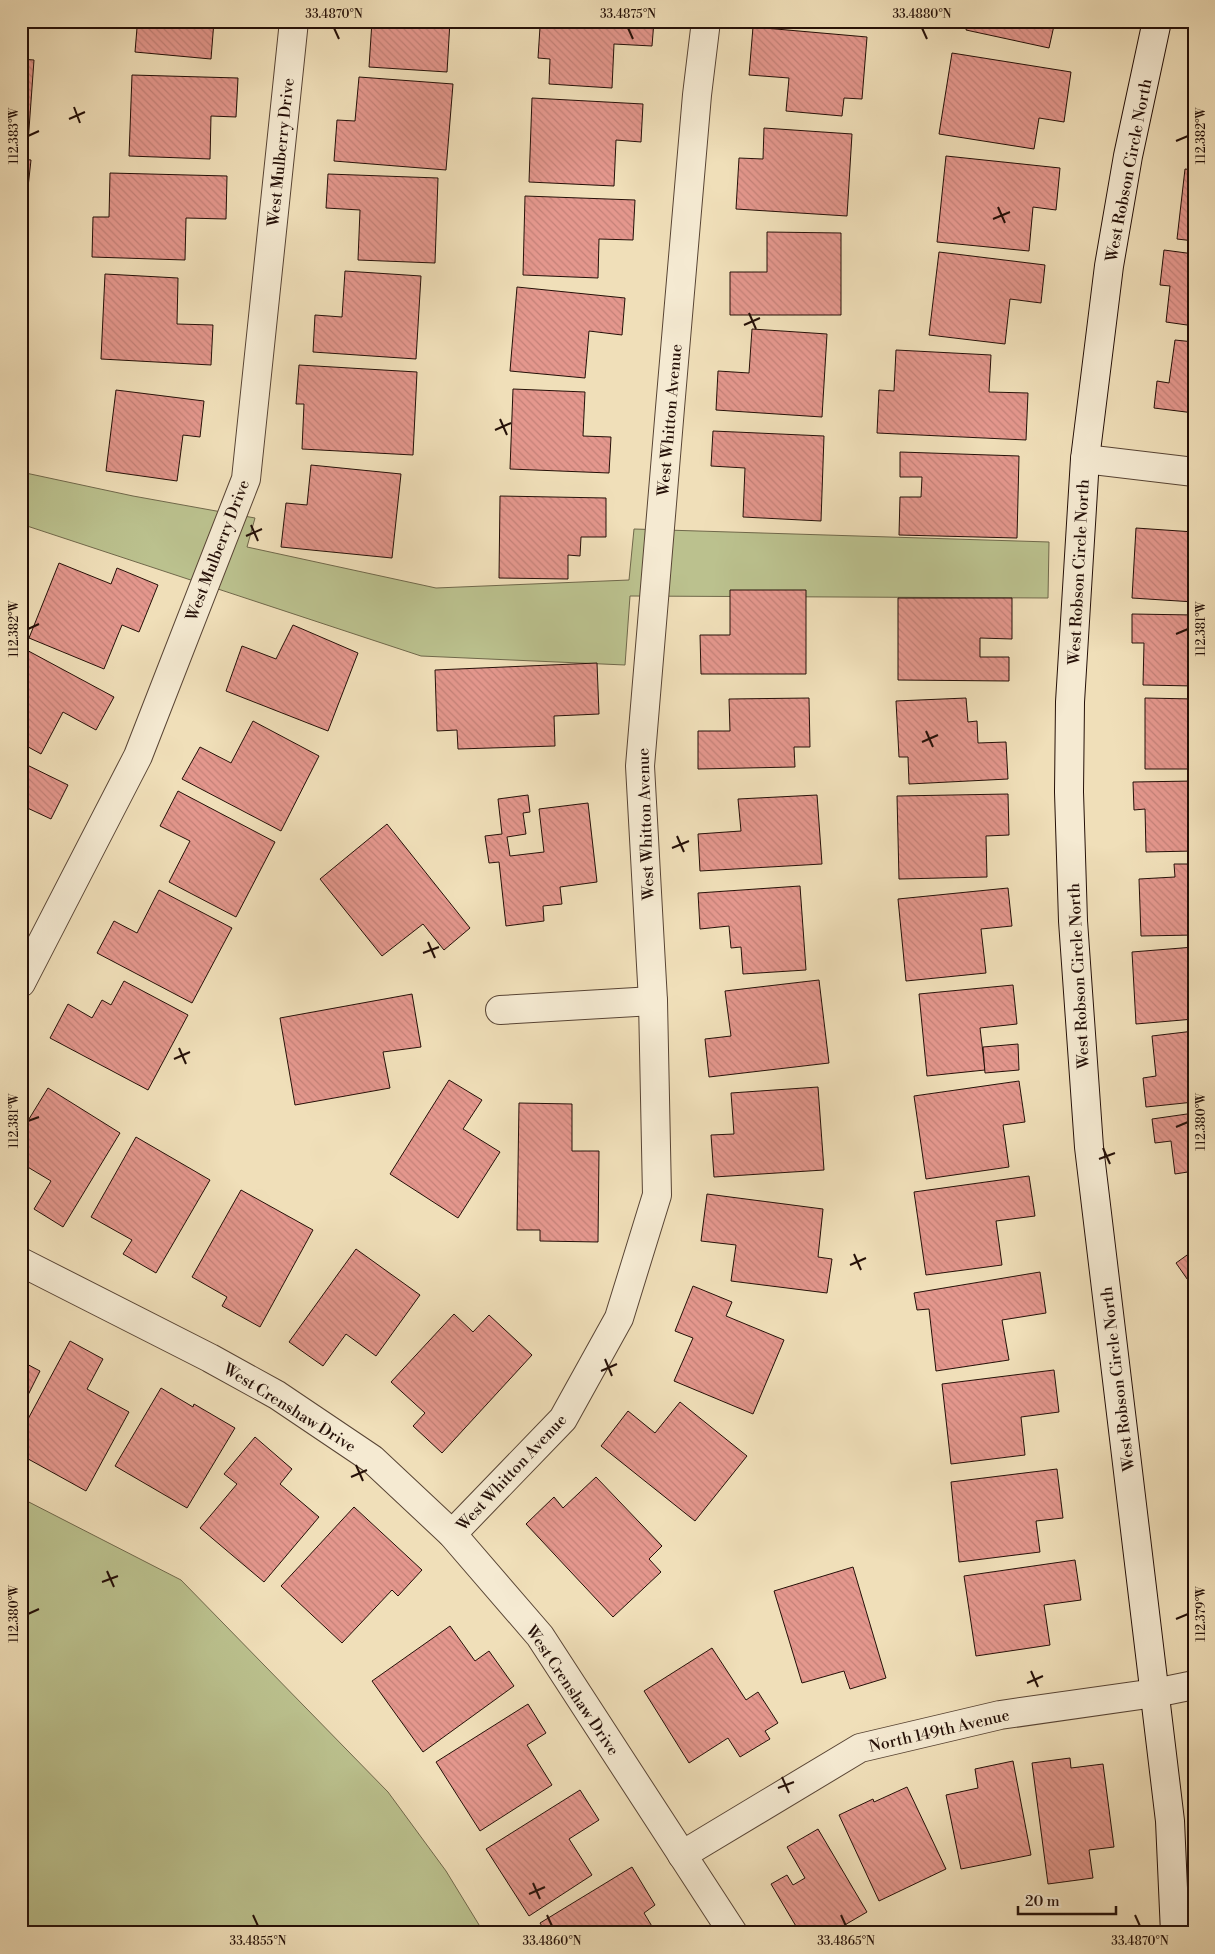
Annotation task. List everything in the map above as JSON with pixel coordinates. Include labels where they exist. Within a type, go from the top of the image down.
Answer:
[{"type":"street","name":"West Mulberry Drive","points":[[21,984],[138,756],[246,480],[294,21]]},
{"type":"street","name":"West Whitton Avenue","points":[[452,1534],[564,1419],[619,1318],[657,1194],[653,1001],[640,766],[697,95],[706,21]]},
{"type":"street","name":"West Robson Circle North","points":[[1157,21],[1128,156],[1109,266],[1085,459],[1070,702],[1070,792],[1073,921],[1089,1147],[1170,1821],[1175,1933]]},
{"type":"street","points":[[1085,459],[1194,472]]},
{"type":"street","points":[[500,1010],[653,1001]]},
{"type":"street","name":"West Crenshaw Drive","points":[[21,1262],[218,1362],[277,1395],[372,1459],[452,1534],[540,1636],[733,1933]]},
{"type":"street","name":"North 149th Avenue","points":[[682,1854],[860,1748],[1000,1715],[1155,1693],[1194,1685]]},
{"type":"green space","points":[[21,472],[133,496],[255,518],[247,547],[436,588],[629,580],[634,529],[1049,542],[1048,598],[630,596],[625,665],[421,656],[21,524]]},
{"type":"green space","points":[[21,1498],[181,1580],[388,1792],[446,1871],[484,1933],[21,1933]]},
{"type":"building","points":[[21,21],[29,21],[25,51],[21,50]]},
{"type":"building","points":[[119,21],[214,21],[211,59],[135,52],[137,28],[119,26]]},
{"type":"building","points":[[372,21],[450,21],[447,72],[369,67]]},
{"type":"building","points":[[555,21],[654,21],[652,46],[614,44],[612,88],[549,84],[550,59],[538,58],[540,27],[555,28]]},
{"type":"building","points":[[968,21],[1055,21],[1049,48],[966,30]]},
{"type":"building","points":[[753,27],[867,37],[862,99],[844,98],[842,116],[786,111],[789,78],[749,75]]},
{"type":"building","points":[[952,53],[1071,72],[1064,122],[1039,118],[1034,149],[939,134]]},
{"type":"building","points":[[21,59],[34,60],[28,143],[21,143]]},
{"type":"building","points":[[132,75],[238,78],[236,117],[211,116],[210,159],[129,156]]},
{"type":"building","points":[[359,77],[453,84],[446,170],[334,161],[337,120],[355,121]]},
{"type":"building","points":[[532,98],[643,104],[641,142],[616,140],[614,186],[529,182]]},
{"type":"building","points":[[764,128],[852,134],[847,216],[736,209],[739,158],[763,159]]},
{"type":"building","points":[[946,156],[1060,168],[1056,210],[1033,207],[1029,251],[937,242]]},
{"type":"building","points":[[21,159],[31,160],[22,242],[21,242]]},
{"type":"building","points":[[1185,169],[1194,170],[1194,241],[1177,239]]},
{"type":"building","points":[[110,173],[227,176],[226,219],[186,218],[185,260],[92,257],[93,217],[109,217]]},
{"type":"building","points":[[328,174],[438,178],[435,263],[358,260],[360,210],[326,208]]},
{"type":"building","points":[[525,196],[635,200],[633,240],[599,239],[598,278],[523,275]]},
{"type":"building","points":[[767,232],[841,233],[841,315],[730,315],[730,272],[767,272]]},
{"type":"building","points":[[1164,250],[1194,254],[1194,326],[1166,322],[1170,286],[1160,285]]},
{"type":"building","points":[[939,252],[1045,265],[1041,303],[1010,299],[1005,344],[929,335]]},
{"type":"building","points":[[345,271],[421,276],[416,359],[313,352],[315,315],[342,317]]},
{"type":"building","points":[[105,274],[178,278],[177,324],[213,325],[211,365],[101,359]]},
{"type":"building","points":[[517,287],[625,298],[622,335],[589,331],[585,378],[510,371]]},
{"type":"building","points":[[752,329],[827,334],[822,417],[716,410],[718,371],[749,373]]},
{"type":"building","points":[[1175,340],[1194,342],[1194,413],[1154,408],[1157,381],[1169,383]]},
{"type":"building","points":[[896,350],[991,355],[989,392],[1028,393],[1026,440],[877,433],[879,390],[894,391]]},
{"type":"building","points":[[299,365],[417,372],[413,455],[302,449],[304,404],[296,404]]},
{"type":"building","points":[[513,389],[585,392],[583,436],[611,437],[609,473],[510,469]]},
{"type":"building","points":[[116,390],[204,401],[200,437],[183,435],[177,481],[106,471]]},
{"type":"building","points":[[713,431],[824,436],[821,521],[743,517],[745,468],[711,466]]},
{"type":"building","points":[[900,452],[1019,456],[1017,538],[899,535],[900,497],[921,497],[922,477],[900,477]]},
{"type":"building","points":[[311,465],[401,474],[392,558],[281,547],[286,503],[307,505]]},
{"type":"building","points":[[500,496],[606,498],[606,537],[581,537],[580,556],[568,555],[568,579],[499,578]]},
{"type":"building","points":[[1136,528],[1194,532],[1194,602],[1132,598]]},
{"type":"building","points":[[59,563],[111,584],[117,568],[158,585],[139,632],[122,625],[104,669],[29,638]]},
{"type":"building","points":[[730,590],[806,590],[806,674],[701,674],[700,635],[730,635]]},
{"type":"building","points":[[898,598],[1012,598],[1012,639],[980,638],[980,657],[1009,657],[1009,681],[898,680]]},
{"type":"building","points":[[1132,614],[1194,615],[1194,686],[1143,685],[1144,643],[1132,643]]},
{"type":"building","points":[[293,625],[358,653],[328,731],[226,691],[242,646],[276,659]]},
{"type":"building","points":[[21,647],[114,697],[96,730],[63,712],[41,754],[21,743]]},
{"type":"building","points":[[597,663],[599,714],[554,716],[555,746],[458,749],[457,730],[437,731],[435,670]]},
{"type":"building","points":[[809,698],[810,747],[794,747],[795,767],[698,769],[698,731],[730,731],[729,699]]},
{"type":"building","points":[[966,698],[968,722],[977,721],[978,743],[1006,742],[1008,779],[909,784],[908,757],[899,757],[896,701]]},
{"type":"building","points":[[1145,698],[1194,699],[1194,769],[1145,769]]},
{"type":"building","points":[[253,721],[319,756],[281,831],[182,779],[200,747],[231,763]]},
{"type":"building","points":[[21,762],[68,785],[51,819],[21,805]]},
{"type":"building","points":[[1194,781],[1194,851],[1146,852],[1145,809],[1134,810],[1133,782]]},
{"type":"building","points":[[178,791],[275,842],[236,917],[169,882],[190,841],[160,826]]},
{"type":"building","points":[[1008,794],[1009,835],[986,836],[987,877],[899,879],[897,796]]},
{"type":"building","points":[[528,795],[530,812],[523,813],[526,834],[507,837],[510,856],[544,852],[539,809],[588,803],[597,882],[560,887],[562,904],[543,906],[544,921],[506,926],[499,862],[489,863],[485,836],[502,834],[498,799]]},
{"type":"building","points":[[817,795],[822,864],[700,871],[698,834],[741,831],[738,799]]},
{"type":"building","points":[[387,824],[470,928],[444,950],[423,924],[382,956],[320,879]]},
{"type":"building","points":[[1174,864],[1194,864],[1194,935],[1141,936],[1139,879],[1175,877]]},
{"type":"building","points":[[800,886],[806,970],[743,974],[741,947],[731,948],[729,926],[700,929],[698,893]]},
{"type":"building","points":[[1008,888],[1012,926],[981,929],[986,973],[906,981],[898,899]]},
{"type":"building","points":[[159,890],[232,928],[192,1003],[97,953],[114,921],[137,933]]},
{"type":"building","points":[[1194,947],[1194,1019],[1136,1024],[1132,952]]},
{"type":"building","points":[[819,980],[829,1063],[709,1077],[705,1039],[731,1036],[725,991]]},
{"type":"building","points":[[124,981],[188,1015],[148,1090],[50,1038],[68,1004],[92,1018],[102,1000],[111,1005]]},
{"type":"building","points":[[1013,985],[1017,1024],[980,1028],[985,1070],[927,1076],[919,994]]},
{"type":"building","points":[[412,994],[421,1047],[383,1052],[390,1088],[295,1105],[280,1018]]},
{"type":"building","points":[[1194,1031],[1194,1102],[1146,1107],[1143,1078],[1156,1076],[1152,1036]]},
{"type":"building","points":[[1018,1044],[1019,1070],[985,1073],[983,1047]]},
{"type":"building","points":[[449,1080],[482,1100],[463,1129],[500,1152],[458,1218],[390,1174]]},
{"type":"building","points":[[1019,1081],[1025,1122],[1003,1125],[1009,1167],[926,1179],[914,1096]]},
{"type":"building","points":[[818,1087],[824,1170],[714,1177],[711,1135],[734,1134],[731,1093]]},
{"type":"building","points":[[48,1088],[120,1133],[63,1227],[34,1209],[51,1181],[21,1163],[21,1132]]},
{"type":"building","points":[[519,1103],[572,1104],[572,1151],[599,1151],[598,1242],[540,1241],[540,1230],[517,1230]]},
{"type":"building","points":[[1194,1113],[1194,1171],[1175,1174],[1171,1141],[1155,1143],[1152,1119]]},
{"type":"building","points":[[136,1137],[210,1180],[156,1273],[123,1254],[132,1240],[91,1217]]},
{"type":"building","points":[[1029,1176],[1035,1216],[996,1221],[1002,1265],[926,1275],[914,1192]]},
{"type":"building","points":[[241,1190],[313,1230],[260,1327],[222,1306],[227,1297],[192,1277]]},
{"type":"building","points":[[707,1194],[823,1209],[818,1257],[832,1259],[827,1293],[731,1281],[736,1245],[701,1241]]},
{"type":"building","points":[[356,1249],[420,1295],[376,1356],[346,1334],[323,1366],[289,1342]]},
{"type":"building","points":[[1194,1250],[1194,1285],[1192,1286],[1176,1263]]},
{"type":"building","points":[[1040,1272],[1046,1313],[1002,1320],[1009,1360],[936,1371],[929,1309],[917,1310],[914,1293]]},
{"type":"building","points":[[693,1286],[732,1302],[726,1316],[784,1340],[753,1414],[674,1381],[693,1338],[675,1331]]},
{"type":"building","points":[[454,1314],[473,1332],[489,1315],[532,1355],[442,1453],[413,1426],[425,1413],[391,1382]]},
{"type":"building","points":[[70,1341],[103,1359],[87,1389],[129,1412],[86,1491],[21,1455],[21,1432]]},
{"type":"building","points":[[21,1361],[40,1371],[21,1409]]},
{"type":"building","points":[[1054,1370],[1059,1412],[1021,1417],[1025,1455],[951,1464],[942,1384]]},
{"type":"building","points":[[161,1388],[193,1407],[194,1404],[235,1428],[187,1508],[115,1466]]},
{"type":"building","points":[[680,1402],[747,1456],[695,1521],[601,1446],[628,1411],[655,1433]]},
{"type":"building","points":[[255,1437],[292,1469],[280,1484],[319,1517],[264,1582],[200,1528],[237,1484],[224,1474]]},
{"type":"building","points":[[1057,1469],[1063,1518],[1036,1521],[1040,1552],[959,1562],[951,1482]]},
{"type":"building","points":[[596,1477],[662,1546],[649,1559],[661,1572],[613,1617],[526,1524],[554,1497],[563,1508]]},
{"type":"building","points":[[354,1507],[422,1570],[398,1596],[392,1590],[342,1643],[281,1586]]},
{"type":"building","points":[[1075,1560],[1081,1600],[1044,1605],[1050,1645],[976,1656],[964,1576]]},
{"type":"building","points":[[853,1567],[886,1678],[850,1689],[844,1671],[802,1683],[774,1591]]},
{"type":"building","points":[[450,1626],[475,1661],[489,1651],[514,1686],[423,1752],[372,1681]]},
{"type":"building","points":[[712,1648],[746,1700],[758,1692],[778,1723],[765,1731],[770,1739],[740,1757],[728,1738],[689,1763],[644,1691]]},
{"type":"building","points":[[528,1704],[546,1733],[527,1745],[552,1785],[480,1831],[436,1762]]},
{"type":"building","points":[[1070,1758],[1071,1768],[1103,1764],[1114,1847],[1089,1850],[1093,1878],[1048,1884],[1032,1763]]},
{"type":"building","points":[[1013,1761],[1031,1855],[961,1869],[946,1795],[978,1788],[975,1769]]},
{"type":"building","points":[[907,1787],[946,1869],[879,1901],[839,1815],[873,1799],[874,1802]]},
{"type":"building","points":[[580,1790],[599,1820],[569,1839],[592,1875],[529,1916],[486,1849]]},
{"type":"building","points":[[818,1829],[867,1912],[831,1933],[800,1933],[771,1884],[787,1875],[793,1885],[805,1878],[787,1847]]},
{"type":"building","points":[[632,1867],[655,1905],[644,1913],[656,1933],[546,1933],[540,1923]]}]
